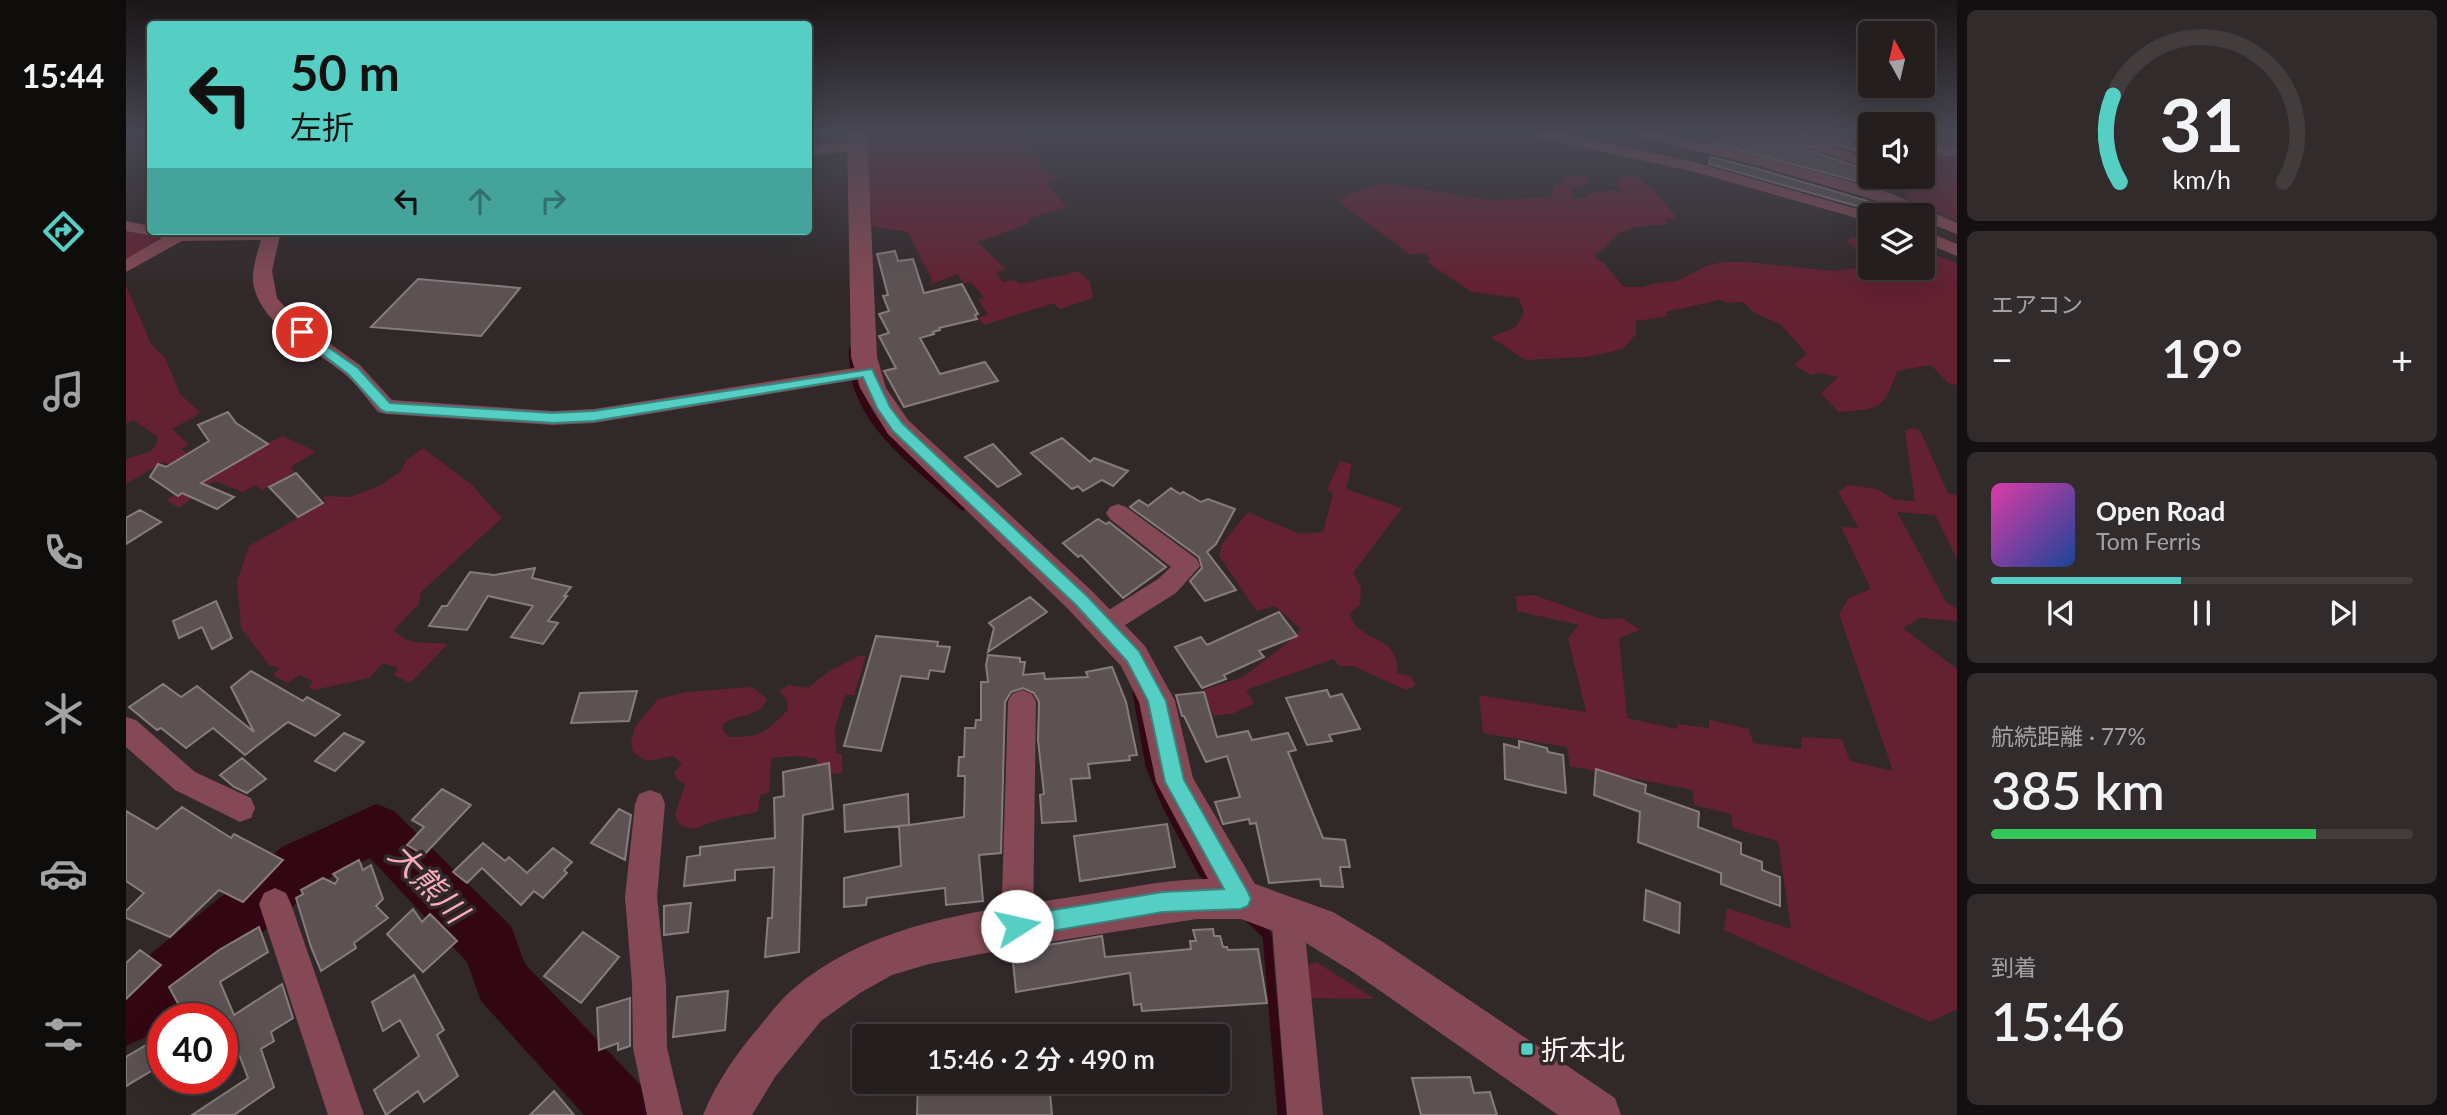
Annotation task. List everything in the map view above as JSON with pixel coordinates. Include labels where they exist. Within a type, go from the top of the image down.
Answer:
[{"type":"street","points":[[855,185],[864,357],[857,373]]},
{"type":"street","points":[[1758,185],[1858,213]]},
{"type":"street","points":[[1858,185],[1887,192],[1957,229]]},
{"type":"street","points":[[126,226],[147,230]]},
{"type":"street","points":[[168,235],[224,239],[251,235]]},
{"type":"street","points":[[271,235],[264,257],[262,286],[272,303],[285,320],[353,371],[386,407],[553,418],[594,416],[857,373]]},
{"type":"street","points":[[126,267],[177,237]]},
{"type":"street","points":[[1935,241],[1957,251]]},
{"type":"street","points":[[857,373],[898,427],[1105,625],[1133,656],[1157,701],[1175,782],[1228,899]]},
{"type":"street","points":[[1105,625],[1167,586],[1188,566],[1118,513]]},
{"type":"street","points":[[1017,926],[1022,702]]},
{"type":"street","points":[[126,729],[186,781],[240,808]]},
{"type":"street","points":[[650,804],[641,897],[649,984],[650,1048],[666,1115]]},
{"type":"street","points":[[726,1115],[759,1061],[806,1006],[845,978],[884,956],[929,943],[1017,926],[1163,902],[1228,899],[1287,914],[1318,927],[1368,957],[1598,1115]]},
{"type":"street","points":[[275,904],[346,1115]]},
{"type":"street","points":[[1287,914],[1305,1115]]},
{"type":"shaded area","points":[[869,185],[1047,185],[1066,207],[1029,219],[1028,224],[977,242],[1006,269],[996,272],[1003,282],[1014,280],[1020,284],[1078,271],[1090,282],[1093,298],[1060,309],[1054,303],[984,325],[978,318],[988,314],[978,300],[984,298],[971,282],[964,283],[957,274],[929,285],[932,280],[908,232],[873,226]]},
{"type":"shaded area","points":[[1376,185],[1395,185],[1489,200],[1550,198],[1555,185],[1583,185],[1571,187],[1573,198],[1586,199],[1587,194],[1614,190],[1623,193],[1619,185],[1647,185],[1677,218],[1664,219],[1668,224],[1621,232],[1594,254],[1624,287],[1643,287],[1677,281],[1706,266],[1723,262],[1833,271],[1858,268],[1858,280],[1935,280],[1935,255],[1957,263],[1957,385],[1948,383],[1931,365],[1897,371],[1888,394],[1878,405],[1864,410],[1839,412],[1821,393],[1838,377],[1819,373],[1811,375],[1794,365],[1807,354],[1781,325],[1753,312],[1744,302],[1727,303],[1720,300],[1666,312],[1668,316],[1636,321],[1636,334],[1623,349],[1587,357],[1525,360],[1491,337],[1516,327],[1524,312],[1519,298],[1472,292],[1427,262],[1430,258],[1425,253],[1411,255],[1338,201]]},
{"type":"shaded area","points":[[1935,185],[1957,185],[1957,221],[1935,211],[1935,203],[1916,203],[1904,198],[1907,189],[1935,189]]},
{"type":"shaded area","points":[[126,231],[158,238],[157,242],[126,260]]},
{"type":"shaded area","points":[[1852,237],[1858,239],[1858,251],[1847,242]]},
{"type":"shaded area","points":[[126,285],[151,344],[165,358],[180,394],[201,413],[172,429],[189,445],[181,449],[210,470],[283,436],[316,452],[291,466],[294,472],[262,490],[255,485],[243,492],[214,481],[179,508],[166,500],[198,483],[199,476],[163,462],[126,484],[126,460],[150,451],[158,437],[133,420],[126,424]]},
{"type":"shaded area","points":[[1911,428],[1920,430],[1948,493],[1957,496],[1957,559],[1935,515],[1897,512],[1946,602],[1957,609],[1957,621],[1921,618],[1903,628],[1957,669],[1957,1009],[1930,1022],[1724,930],[1727,908],[1791,929],[1778,841],[1733,828],[1731,814],[1694,805],[1693,790],[1570,766],[1567,747],[1483,733],[1479,695],[1586,712],[1568,638],[1579,625],[1517,611],[1516,596],[1534,595],[1601,619],[1622,618],[1640,630],[1619,638],[1627,718],[1677,729],[1678,724],[1709,728],[1709,720],[1749,729],[1753,743],[1801,749],[1802,737],[1842,739],[1850,761],[1893,771],[1839,614],[1849,598],[1871,589],[1841,527],[1859,528],[1838,492],[1848,485],[1877,489],[1895,500],[1915,501],[1905,431]]},
{"type":"shaded area","points":[[423,448],[472,485],[502,518],[421,592],[419,604],[394,630],[412,641],[448,644],[410,683],[394,675],[398,668],[383,663],[369,678],[314,690],[309,687],[313,681],[299,675],[288,683],[273,675],[280,668],[269,665],[241,628],[237,581],[249,546],[326,502],[323,496],[350,497],[381,485],[401,471],[406,461]]},
{"type":"shaded area","points":[[1340,461],[1352,464],[1346,489],[1402,508],[1353,573],[1361,587],[1360,605],[1350,613],[1360,630],[1392,650],[1397,673],[1411,676],[1416,686],[1406,690],[1353,666],[1339,666],[1333,659],[1246,690],[1254,704],[1234,713],[1214,716],[1200,691],[1243,677],[1301,629],[1275,606],[1257,611],[1219,556],[1222,544],[1248,512],[1300,534],[1323,532],[1333,493],[1327,490]]},
{"type":"shaded area","points":[[859,656],[866,656],[854,695],[845,695],[835,728],[836,753],[842,754],[842,773],[818,776],[817,759],[798,756],[771,758],[769,793],[760,795],[758,812],[722,819],[693,829],[680,825],[675,815],[685,784],[678,780],[674,773],[682,763],[673,756],[646,761],[633,752],[631,742],[635,727],[658,699],[686,692],[752,687],[767,699],[763,706],[723,725],[723,731],[730,737],[750,736],[769,728],[788,710],[787,699],[779,691],[788,685],[808,688],[828,672]]},
{"type":"shaded area","points":[[1316,962],[1375,999],[1305,998],[1305,979],[1309,965]]},
{"type":"building","points":[[1783,185],[1813,185],[1868,201],[1858,203],[1858,206]]},
{"type":"building","points":[[895,251],[898,261],[913,259],[924,293],[962,284],[978,314],[975,315],[977,319],[939,328],[934,334],[920,338],[940,374],[985,362],[998,381],[904,407],[884,371],[896,368],[879,336],[889,333],[879,314],[889,311],[883,296],[888,295],[877,254]]},
{"type":"building","points":[[418,279],[520,288],[481,336],[371,327]]},
{"type":"building","points":[[228,412],[236,423],[268,444],[201,483],[234,497],[217,509],[182,493],[178,496],[150,477],[158,464],[166,467],[209,441],[198,425]]},
{"type":"building","points":[[1062,438],[1090,462],[1094,458],[1128,471],[1113,486],[1102,480],[1083,491],[1078,486],[1072,489],[1031,453]]},
{"type":"building","points":[[993,444],[1021,474],[998,487],[965,457]]},
{"type":"building","points":[[296,473],[323,503],[298,517],[269,487]]},
{"type":"building","points":[[1171,488],[1201,502],[1208,499],[1235,509],[1216,544],[1207,552],[1236,590],[1205,601],[1190,581],[1202,568],[1199,557],[1130,507],[1139,500],[1148,506]]},
{"type":"building","points":[[140,510],[161,522],[126,544],[126,518]]},
{"type":"building","points":[[1098,519],[1106,524],[1109,522],[1166,567],[1123,598],[1081,555],[1078,557],[1063,543]]},
{"type":"building","points":[[535,568],[532,578],[571,587],[548,621],[558,623],[543,644],[511,637],[533,606],[488,596],[467,630],[429,626],[442,606],[447,606],[470,572],[494,575]]},
{"type":"building","points":[[1030,597],[1047,612],[988,652],[994,628],[989,623]]},
{"type":"building","points":[[216,601],[232,638],[212,649],[202,627],[179,638],[173,621]]},
{"type":"building","points":[[1279,612],[1297,636],[1259,651],[1264,657],[1224,675],[1226,679],[1202,688],[1175,647],[1201,637],[1207,645]]},
{"type":"building","points":[[876,636],[938,642],[937,646],[950,647],[944,672],[930,670],[928,679],[901,676],[881,751],[844,746]]},
{"type":"building","points":[[988,655],[1020,658],[1020,662],[1025,662],[1023,675],[1044,673],[1045,679],[1088,677],[1086,672],[1112,667],[1126,702],[1137,755],[1129,756],[1130,760],[1088,764],[1090,778],[1071,779],[1076,821],[1042,823],[1040,795],[1044,794],[1038,740],[1039,702],[1034,693],[1023,688],[1011,692],[1005,702],[1001,853],[979,855],[983,901],[946,905],[945,888],[867,898],[866,905],[844,907],[844,878],[901,866],[899,826],[845,832],[844,805],[908,794],[909,825],[964,817],[965,776],[958,776],[959,757],[964,757],[965,728],[975,728],[976,720],[981,720],[981,682],[988,682]]},
{"type":"building","points":[[251,671],[303,701],[307,697],[340,715],[315,736],[288,722],[245,755],[213,728],[186,748],[161,728],[157,730],[129,707],[163,684],[181,697],[197,686],[254,732],[231,687]]},
{"type":"building","points":[[1327,690],[1330,697],[1342,694],[1360,729],[1329,735],[1332,741],[1307,745],[1286,698]]},
{"type":"building","points":[[637,691],[629,721],[571,723],[580,693]]},
{"type":"building","points":[[1204,692],[1217,737],[1248,731],[1252,740],[1288,733],[1296,750],[1288,752],[1323,838],[1345,840],[1350,867],[1340,867],[1343,887],[1321,886],[1320,879],[1269,883],[1256,823],[1250,824],[1249,819],[1223,824],[1215,802],[1240,797],[1227,756],[1206,762],[1182,716],[1176,695]]},
{"type":"building","points":[[344,733],[364,742],[335,771],[315,761]]},
{"type":"building","points":[[1519,741],[1563,755],[1566,793],[1505,779],[1504,744],[1519,748]]},
{"type":"building","points":[[242,758],[266,779],[247,793],[234,787],[220,775]]},
{"type":"building","points":[[829,763],[833,809],[803,815],[799,952],[765,957],[768,918],[772,918],[774,867],[735,870],[735,880],[684,886],[687,857],[700,855],[700,847],[775,838],[774,798],[784,796],[783,772]]},
{"type":"building","points":[[1596,769],[1646,785],[1645,793],[1699,812],[1698,827],[1741,843],[1741,854],[1762,862],[1762,870],[1780,877],[1780,906],[1721,884],[1721,873],[1638,842],[1640,812],[1594,795]]},
{"type":"building","points":[[442,789],[471,805],[424,855],[407,845],[424,827],[412,820]]},
{"type":"building","points":[[182,807],[231,838],[234,834],[283,860],[243,902],[219,890],[170,937],[126,918],[126,911],[144,893],[126,881],[126,811],[157,829]]},
{"type":"building","points":[[619,809],[631,815],[625,860],[591,843]]},
{"type":"building","points":[[1167,824],[1175,867],[1080,881],[1074,836]]},
{"type":"building","points":[[483,843],[505,861],[509,857],[527,873],[553,848],[572,862],[564,870],[567,873],[543,898],[534,891],[521,905],[482,868],[467,883],[453,872]]},
{"type":"building","points":[[359,860],[363,870],[371,865],[383,899],[376,906],[388,918],[354,943],[356,948],[321,971],[296,898],[303,894],[301,890],[323,878],[335,884],[338,879],[333,874]]},
{"type":"building","points":[[1646,890],[1680,903],[1679,933],[1644,920]]},
{"type":"building","points":[[691,903],[688,932],[664,935],[664,906]]},
{"type":"building","points":[[413,909],[422,922],[430,914],[457,941],[423,972],[387,934]]},
{"type":"building","points":[[259,927],[268,952],[220,982],[229,1003],[178,1003],[169,987],[219,950]]},
{"type":"building","points":[[1213,929],[1214,936],[1220,936],[1223,947],[1228,950],[1258,949],[1267,1003],[1142,1011],[1141,1004],[1134,1005],[1130,973],[1016,992],[1012,951],[1102,936],[1105,957],[1191,949],[1190,941],[1196,941],[1193,930]]},
{"type":"building","points":[[583,932],[619,957],[581,1003],[544,976]]},
{"type":"building","points":[[140,950],[161,965],[126,999],[126,963]]},
{"type":"building","points":[[414,975],[444,1030],[437,1035],[458,1076],[424,1102],[418,1091],[386,1115],[374,1090],[419,1056],[400,1020],[383,1031],[372,1002]]},
{"type":"building","points":[[282,984],[293,1018],[271,1032],[274,1041],[261,1049],[274,1087],[234,1115],[192,1115],[224,1094],[238,1094],[238,1085],[248,1078],[238,1052],[238,1012]]},
{"type":"building","points":[[728,991],[725,1030],[673,1037],[677,997]]},
{"type":"building","points":[[630,998],[630,1046],[618,1050],[618,1043],[599,1050],[597,1008]]},
{"type":"building","points":[[147,1045],[147,1074],[126,1086],[126,1057]]},
{"type":"building","points":[[1470,1077],[1474,1093],[1490,1092],[1497,1115],[1421,1115],[1412,1078]]},
{"type":"building","points":[[554,1091],[574,1115],[530,1115]]},
{"type":"building","points":[[918,1094],[1050,1094],[1052,1115],[917,1115]]},
{"type":"waterway","points":[[851,350],[853,373]]},
{"type":"waterway","points":[[853,371],[859,392],[882,430],[896,447],[963,507]]},
{"type":"waterway","points":[[1137,693],[1150,766],[1167,806],[1203,873],[1212,881]]},
{"type":"waterway","name":"大熊川","points":[[126,1017],[143,1008],[173,972],[301,865],[376,828],[491,946],[501,981],[626,1115]]},
{"type":"waterway","points":[[1250,919],[1267,935],[1282,1115]]},
{"type":"place","name":"折本北","points":[[1527,1049]]},
{"type":"route","points":[[302,332],[353,371],[386,407],[553,418],[594,416],[867,372],[884,408],[898,427],[1082,601],[1133,656],[1157,701],[1175,782],[1241,899],[1163,902],[1017,926]]}]
